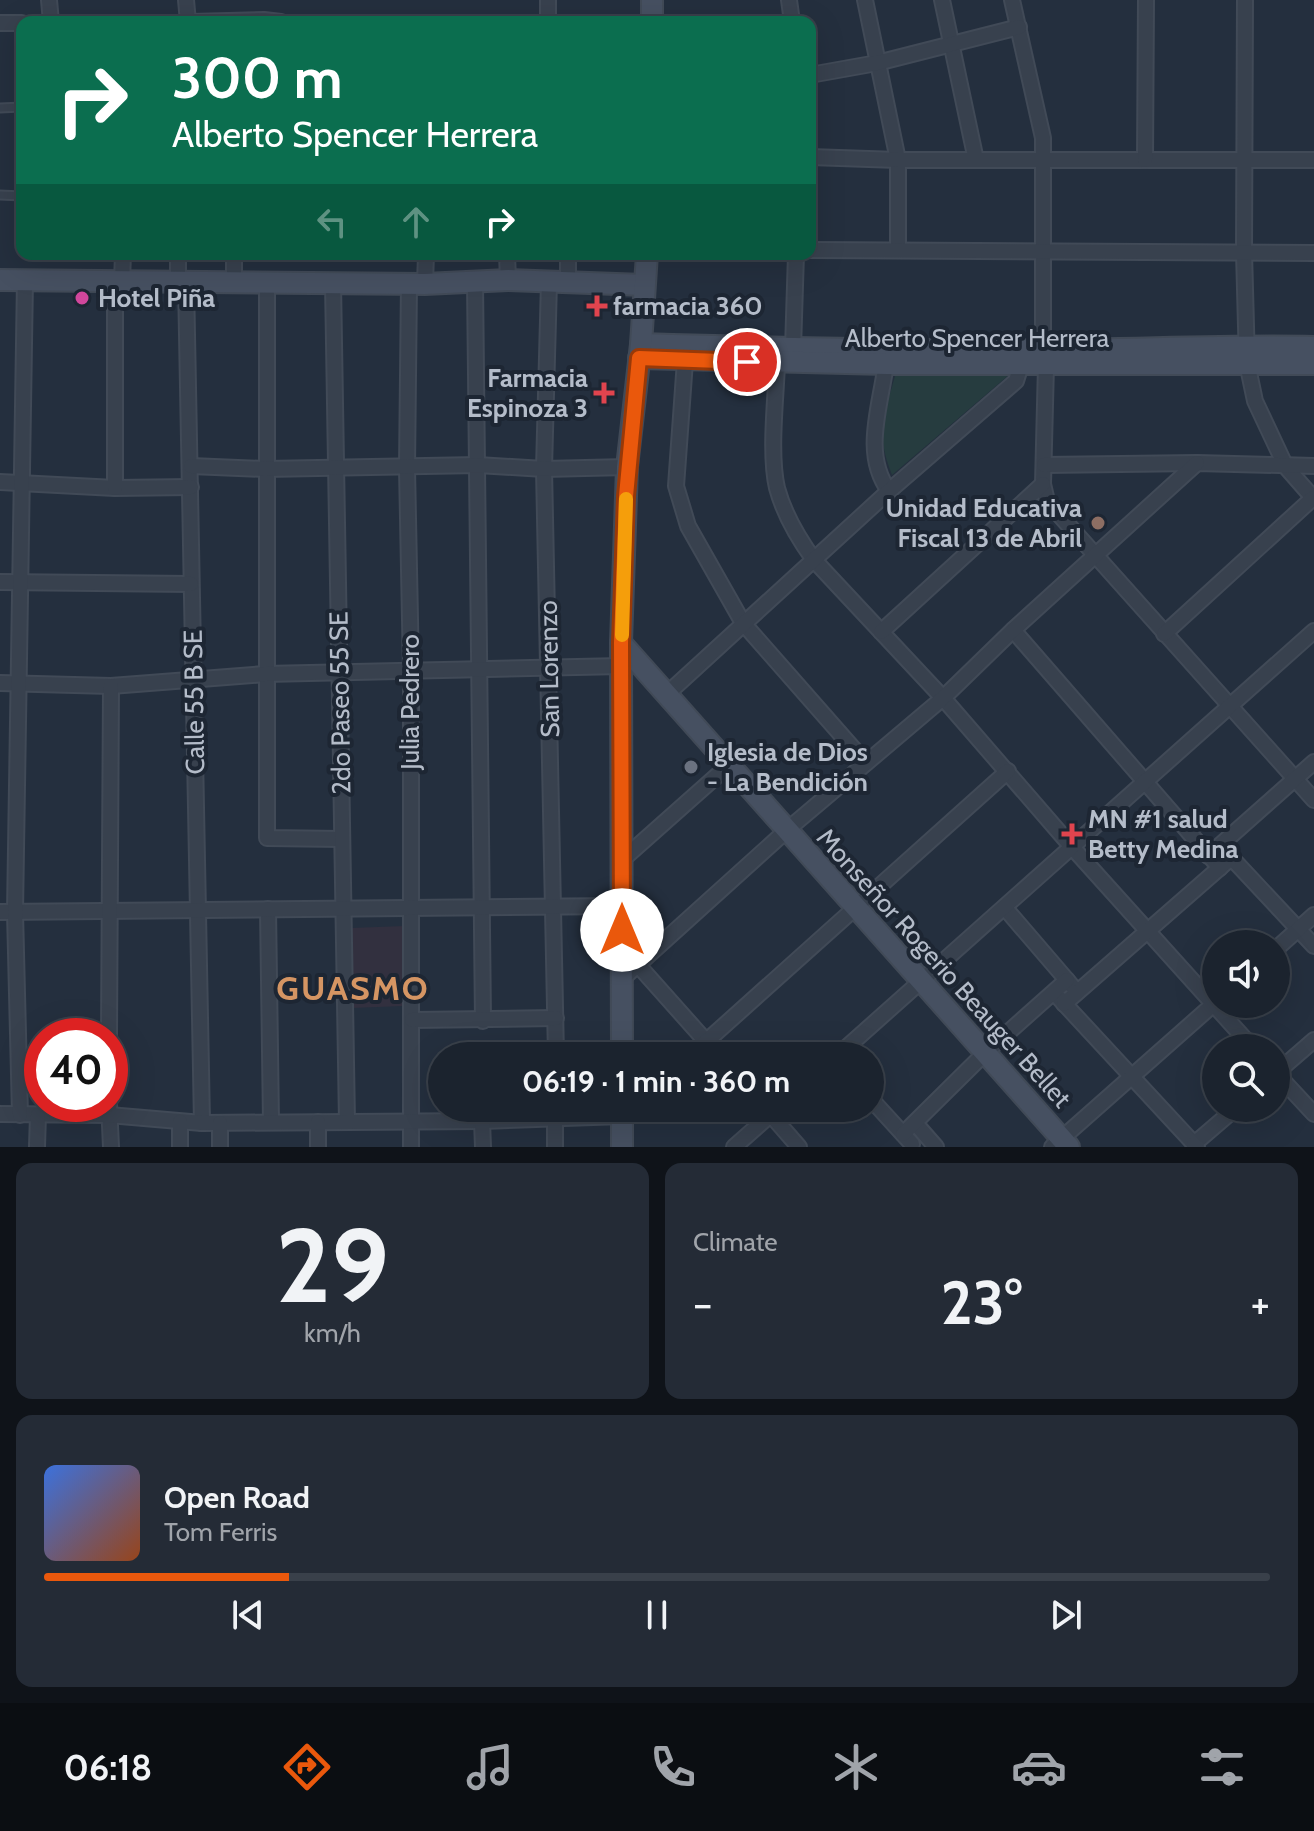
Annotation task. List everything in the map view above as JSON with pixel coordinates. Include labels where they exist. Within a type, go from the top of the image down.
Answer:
[{"type":"street","points":[[865,0],[898,160],[898,250]]},
{"type":"street","points":[[942,0],[976,160]]},
{"type":"street","points":[[1012,0],[1043,138],[1043,484],[1047,501],[1314,800]]},
{"type":"street","points":[[1145,160],[1146,0]]},
{"type":"street","points":[[1164,634],[1313,498],[1286,467],[1255,401],[1247,354],[1244,252],[1245,0]]},
{"type":"street","points":[[816,74],[877,63],[1019,27]]},
{"type":"street","points":[[816,157],[1314,160]]},
{"type":"street","points":[[816,250],[1314,253]]},
{"type":"street","points":[[115,488],[119,281],[122,260]]},
{"type":"street","name":"Calle 55 B SE","points":[[179,260],[191,466],[202,1123]]},
{"type":"street","points":[[234,260],[234,282]]},
{"type":"street","name":"Julia Pedrero","points":[[411,1147],[411,670],[407,468],[417,284],[424,260]]},
{"type":"street","points":[[507,260],[508,280]]},
{"type":"street","name":"San Lorenzo","points":[[556,1042],[544,469],[559,282],[566,260]]},
{"type":"street","points":[[622,1042],[621,643],[627,467],[646,260]]},
{"type":"street","points":[[795,260],[775,458],[777,486],[801,543],[943,698],[1202,991]]},
{"type":"street","points":[[0,280],[417,284],[508,280],[644,285]]},
{"type":"street","points":[[20,1115],[8,912],[19,684],[25,280]]},
{"type":"street","points":[[267,282],[267,838],[342,839]]},
{"type":"street","points":[[475,282],[483,1021]]},
{"type":"street","name":"2do Paseo 55 SE","points":[[333,283],[347,1122]]},
{"type":"street","name":"Alberto Spencer Herrera","points":[[640,351],[685,361],[785,356],[1044,358],[1247,354],[1314,347]]},
{"type":"street","name":"Alberto Spencer Herrera","points":[[640,351],[1021,365],[1044,358]]},
{"type":"street","name":"Alberto Spencer Herrera","points":[[1247,354],[1314,364]]},
{"type":"street","points":[[685,361],[676,486],[688,526],[743,623],[866,763]]},
{"type":"street","points":[[667,694],[889,491],[1016,381],[1021,365]]},
{"type":"street","points":[[885,370],[874,452],[880,477],[889,491]]},
{"type":"street","points":[[1044,465],[1197,463],[1314,466]]},
{"type":"street","points":[[622,979],[787,830],[943,698],[1094,555],[1197,463]]},
{"type":"street","points":[[191,466],[265,469],[478,465],[544,469],[627,467]]},
{"type":"street","points":[[0,482],[115,488],[191,487]]},
{"type":"street","points":[[881,632],[1043,484]]},
{"type":"street","points":[[0,582],[191,584]]},
{"type":"street","points":[[1013,630],[1208,856],[1225,863],[1314,946]]},
{"type":"street","points":[[853,1042],[1230,706],[1312,637]]},
{"type":"street","name":"Monseñor Rogerio Beauger Bellet","points":[[621,643],[985,1053],[1061,1144]]},
{"type":"street","points":[[0,683],[111,686],[265,674],[622,666]]},
{"type":"street","points":[[109,1018],[111,686]]},
{"type":"street","points":[[1208,856],[1314,762]]},
{"type":"street","points":[[622,860],[729,765]]},
{"type":"street","points":[[638,965],[706,1042],[1008,771]]},
{"type":"street","points":[[1220,845],[1225,863]]},
{"type":"street","points":[[1064,1004],[1225,863]]},
{"type":"street","points":[[8,912],[622,906]]},
{"type":"street","points":[[1005,908],[1078,992]]},
{"type":"street","points":[[268,909],[271,1122]]},
{"type":"street","points":[[1290,936],[1314,915]]},
{"type":"street","points":[[884,1114],[908,1142],[985,1053],[1067,980]]},
{"type":"street","points":[[1054,992],[1131,1077],[1203,1143],[1223,1122]]},
{"type":"street","points":[[1061,1144],[1202,1015]]},
{"type":"street","points":[[412,1020],[556,1018]]},
{"type":"street","points":[[1226,1018],[1241,1034]]},
{"type":"street","points":[[1290,1061],[1314,1040]]},
{"type":"street","points":[[1290,1088],[1314,1114]]},
{"type":"street","points":[[128,1113],[202,1123],[428,1121]]},
{"type":"street","points":[[0,1114],[24,1115]]},
{"type":"street","points":[[37,1147],[38,1122]]},
{"type":"street","points":[[110,1122],[111,1147]]},
{"type":"street","points":[[180,1122],[180,1147]]},
{"type":"street","points":[[318,1122],[318,1147]]},
{"type":"street","points":[[482,1122],[483,1147]]},
{"type":"street","points":[[555,1122],[555,1147]]},
{"type":"street","points":[[622,1147],[624,1122]]},
{"type":"street","points":[[734,1147],[759,1122]]},
{"type":"street","points":[[780,1122],[799,1147]]},
{"type":"street","points":[[220,1123],[220,1147]]},
{"type":"street","points":[[920,1128],[936,1147]]},
{"type":"shaded area","points":[[404,926],[403,1006],[352,1008],[351,928]]},
{"type":"green space","points":[[1000,371],[1010,374],[892,475],[882,436],[895,376]]},
{"type":"slow traffic","points":[[622,635],[626,499]]},
{"type":"place","name":"Hotel Piña","points":[[82,298]]},
{"type":"place","name":"farmacia 360","points":[[597,306]]},
{"type":"place","name":"Farmacia Espinoza 3","points":[[604,393]]},
{"type":"place","name":"Unidad Educativa Fiscal 13 de Abril","points":[[1098,523]]},
{"type":"place","name":"Iglesia de Dios - La Bendición","points":[[691,767]]},
{"type":"place","name":"MN #1 salud Betty Medina","points":[[1072,834]]},
{"type":"district","name":"GUASMO","points":[[353,988]]},
{"type":"route","points":[[622,930],[621,643],[627,467],[639,358],[747,362]]}]
